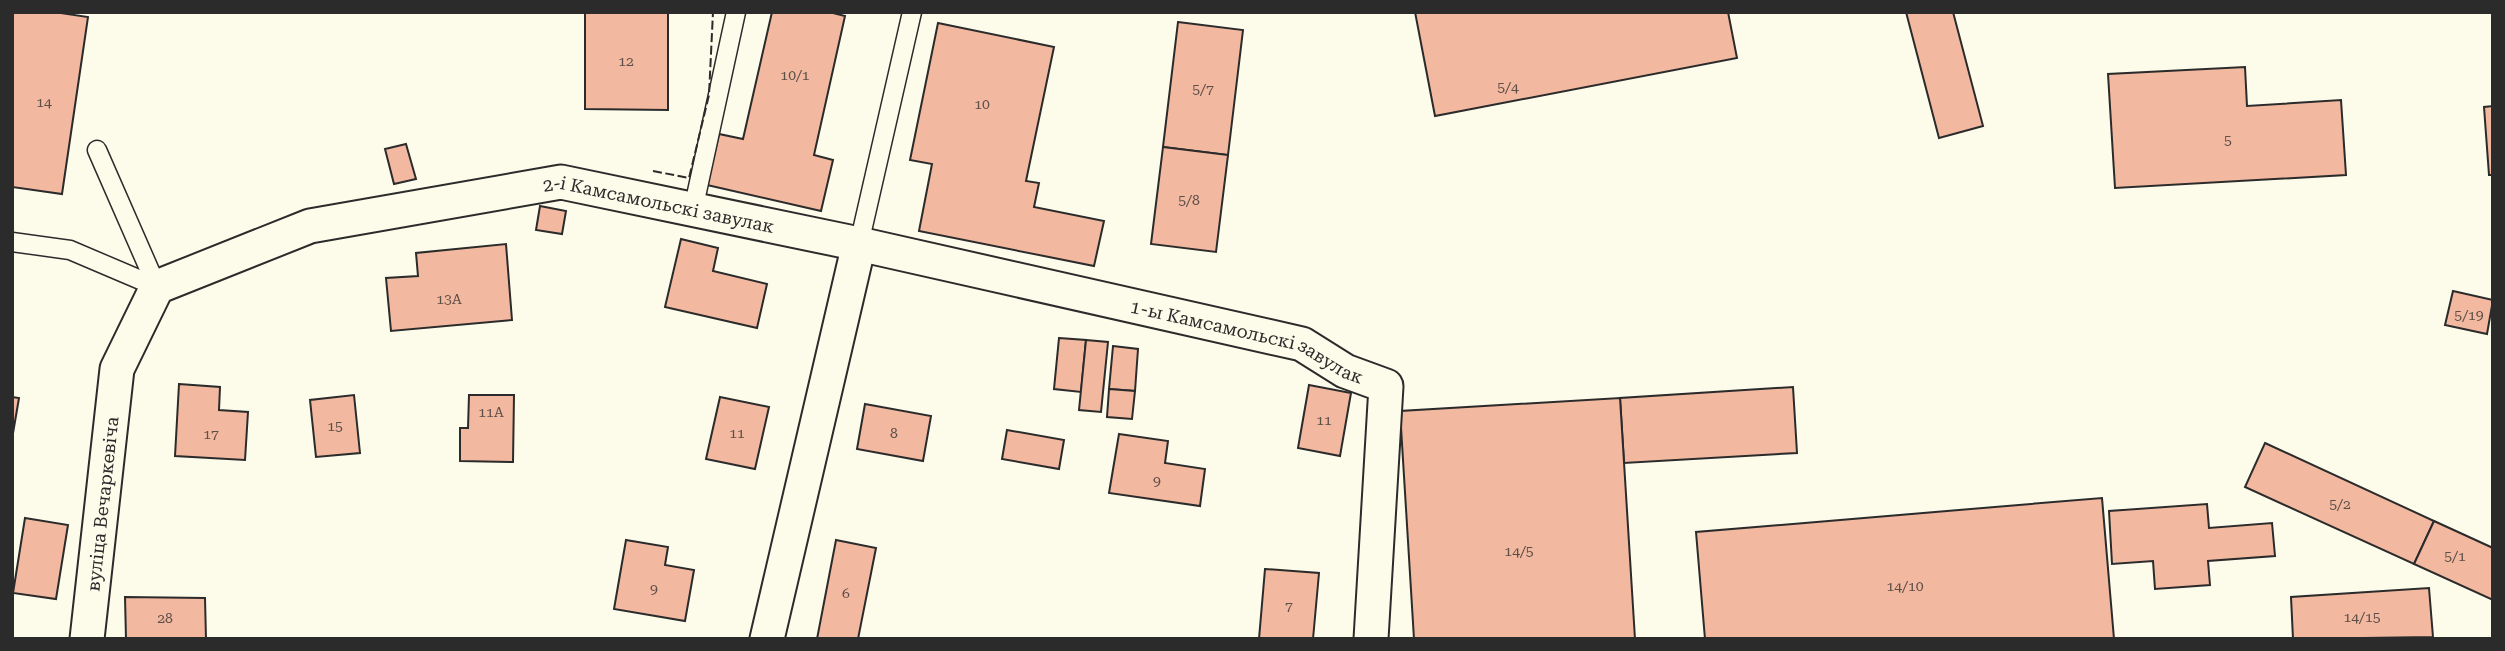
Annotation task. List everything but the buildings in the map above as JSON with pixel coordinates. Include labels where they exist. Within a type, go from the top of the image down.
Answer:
[{"type":"street","name":"2-і Камсамольскі завулак","points":[[157,287],[310,226],[561,182],[859,244]]},
{"type":"street","points":[[766,639],[859,244]]},
{"type":"street","name":"1-ы Камсамольскі завулак","points":[[859,244],[1302,344],[1346,371],[1385,386],[1371,639]]},
{"type":"street","name":"вуліца Вечаркевіча","points":[[87,639],[117,369],[157,287]]},
{"type":"lane","points":[[693,210],[736,12]]},
{"type":"lane","points":[[859,244],[912,12]]},
{"type":"lane","points":[[97,150],[157,287]]},
{"type":"lane","points":[[12,242],[70,250],[157,287]]},
{"type":"fence","points":[[653,171],[689,178],[709,95],[713,12]]}]
